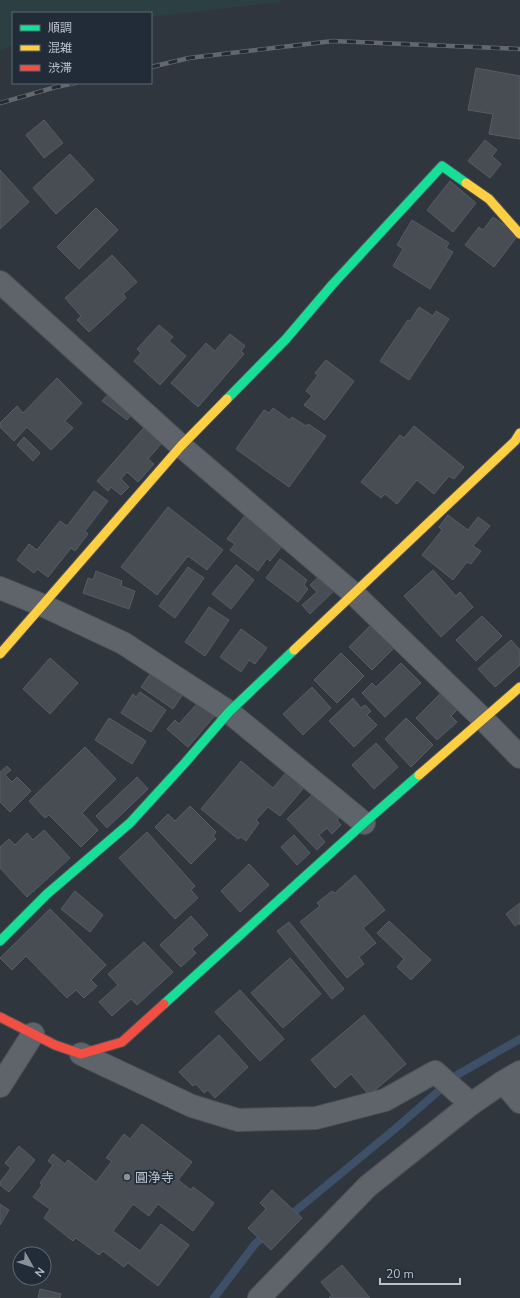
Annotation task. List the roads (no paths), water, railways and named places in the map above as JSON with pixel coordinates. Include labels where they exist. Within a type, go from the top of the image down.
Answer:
[{"type":"street","points":[[0,654],[181,446],[286,339],[332,285],[442,166],[489,198],[520,234]]},
{"type":"street","points":[[0,282],[181,446],[354,594],[520,756]]},
{"type":"street","points":[[0,941],[48,894],[130,823],[229,712],[515,441],[520,433]]},
{"type":"street","points":[[0,588],[42,605],[123,643],[229,712],[364,823]]},
{"type":"street","points":[[81,1054],[122,1042],[364,823],[520,687]]},
{"type":"street","points":[[0,1017],[55,1045],[81,1054],[192,1106],[238,1120],[316,1118],[385,1100],[435,1072],[471,1104]]},
{"type":"street","points":[[0,1086],[33,1034]]},
{"type":"street","points":[[259,1298],[368,1186],[471,1104],[511,1077],[520,1102]]},
{"type":"waterway","points":[[287,1218],[396,1128],[457,1075],[520,1039]]},
{"type":"waterway","points":[[214,1298],[255,1244],[268,1233]]},
{"type":"railway","points":[[152,67],[189,58],[333,41],[520,49]]},
{"type":"railway","points":[[0,103],[70,84]]},
{"type":"place","name":"圓浄寺","points":[[127,1177]]}]
